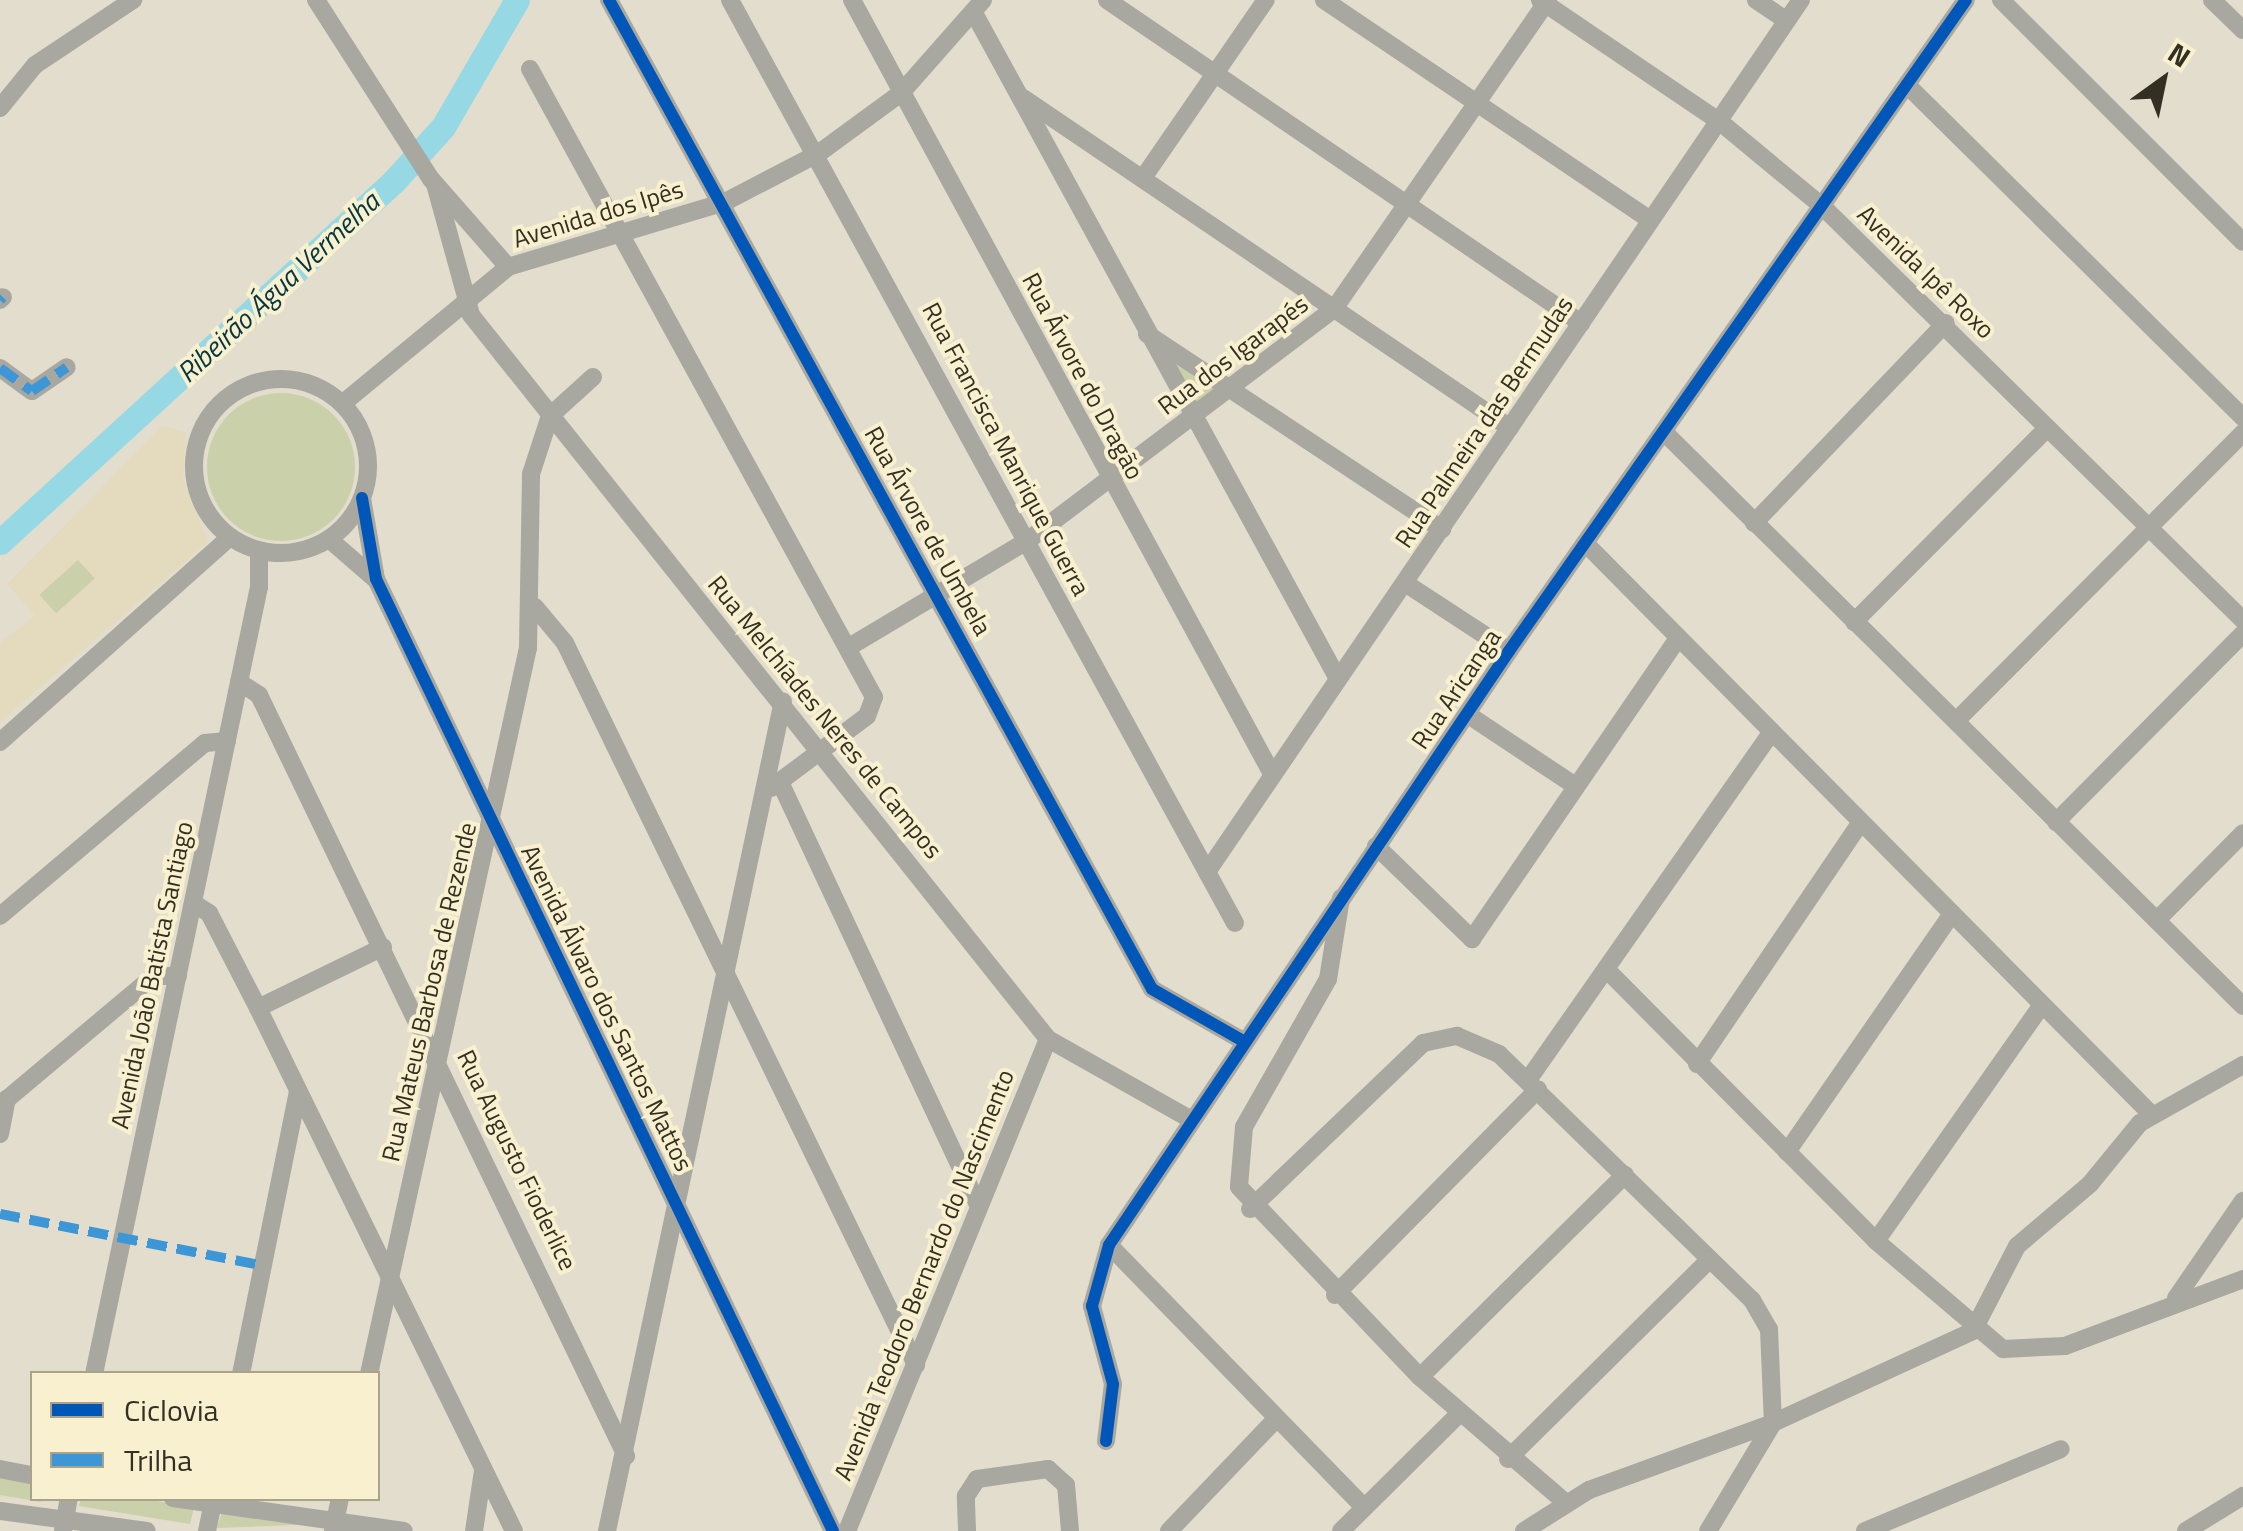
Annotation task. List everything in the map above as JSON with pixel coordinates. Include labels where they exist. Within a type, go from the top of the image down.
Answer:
[{"type":"street","points":[[0,108],[35,64],[133,0]]},
{"type":"street","points":[[316,0],[433,182],[508,268]]},
{"type":"street","name":"Rua Árvore de Umbela","points":[[608,0],[724,202],[1158,999],[1196,1008],[1243,1041]]},
{"type":"street","name":"Rua Francisca Manrique Guerra","points":[[730,0],[819,153],[1235,924]]},
{"type":"street","name":"Rua Árvore do Dragão","points":[[852,0],[1272,774]]},
{"type":"street","points":[[1107,0],[1581,323]]},
{"type":"street","points":[[1143,178],[1266,0]]},
{"type":"street","points":[[1324,0],[1650,220]]},
{"type":"street","points":[[1756,0],[1786,22]]},
{"type":"street","name":"Rua Palmeira das Bermudas","points":[[1206,872],[1801,0]]},
{"type":"street","name":"Rua Aricanga","points":[[1106,1440],[1114,1384],[1092,1306],[1109,1245],[1190,1119],[1510,651],[1585,543],[1668,435],[1966,0]]},
{"type":"street","points":[[2001,0],[2243,242]]},
{"type":"street","points":[[2212,0],[2243,30]]},
{"type":"street","name":"Rua dos Igarapés","points":[[849,647],[1027,542],[1109,477],[1232,392],[1334,309],[1544,1]]},
{"type":"street","name":"Avenida Ipê Roxo","points":[[1544,1],[1719,120],[1824,208],[1946,323],[2243,620]]},
{"type":"street","points":[[978,6],[1018,94],[1189,420],[1338,679]]},
{"type":"street","name":"Avenida dos Ipês","points":[[342,404],[487,279],[508,268],[724,202],[819,153],[901,93],[978,6]]},
{"type":"street","points":[[530,69],[615,234],[874,697],[867,716],[776,785]]},
{"type":"street","points":[[1908,87],[2243,418]]},
{"type":"street","points":[[1018,94],[1510,428]]},
{"type":"street","points":[[433,182],[444,210],[463,298]]},
{"type":"street","points":[[444,210],[487,279]]},
{"type":"street","name":"Rua Melchíades Neres de Campos","points":[[463,298],[550,416],[1048,1038],[1190,1119]]},
{"type":"street","points":[[1754,523],[1946,323]]},
{"type":"street","points":[[1141,330],[1442,530]]},
{"type":"street","points":[[0,368],[32,392],[66,367]]},
{"type":"street","points":[[550,416],[593,377]]},
{"type":"street","points":[[276,379],[342,404],[368,458],[362,498],[330,539],[289,553],[259,551],[230,537],[194,477],[214,410],[276,379]]},
{"type":"street","name":"Rua Mateus Barbosa de Rezende","points":[[370,1371],[494,828],[535,607],[527,494],[550,416]]},
{"type":"street","points":[[1854,622],[2047,428]]},
{"type":"street","points":[[1956,722],[2243,433]]},
{"type":"street","points":[[1668,435],[2243,1006]]},
{"type":"street","name":"Avenida Álvaro dos Santos Mattos","points":[[362,498],[376,579],[833,1531]]},
{"type":"street","points":[[0,742],[230,537]]},
{"type":"street","name":"Avenida Álvaro dos Santos Mattos","points":[[330,539],[376,579]]},
{"type":"street","points":[[1585,543],[2151,1114]]},
{"type":"street","name":"Avenida João Batista Santiago","points":[[95,1371],[259,587],[259,551]]},
{"type":"street","name":"Avenida João Batista Santiago","points":[[259,587],[289,553]]},
{"type":"street","points":[[1405,583],[1510,651]]},
{"type":"street","points":[[535,607],[565,643],[916,1365]]},
{"type":"street","points":[[2056,822],[2243,634]]},
{"type":"street","points":[[1376,846],[1472,939],[1678,638]]},
{"type":"street","name":"Rua Augusto Fioderlice","points":[[239,682],[259,695],[440,1058],[626,1456]]},
{"type":"street","points":[[607,1531],[776,785],[782,701]]},
{"type":"street","points":[[1467,714],[1574,785]]},
{"type":"street","points":[[1335,1295],[1533,1084],[1606,969],[1772,732]]},
{"type":"street","points":[[0,916],[205,743],[227,741]]},
{"type":"street","points":[[776,785],[979,1206]]},
{"type":"street","points":[[1697,1064],[1861,822]]},
{"type":"street","points":[[2157,920],[2243,832]]},
{"type":"street","points":[[1342,896],[1328,979],[1240,1142],[1236,1174],[1250,1209],[1335,1295],[1508,1459],[1565,1502]]},
{"type":"street","points":[[193,903],[209,913],[258,1008],[514,1531]]},
{"type":"street","points":[[1787,1152],[1952,914]]},
{"type":"street","points":[[258,1008],[382,948]]},
{"type":"street","points":[[1606,969],[1876,1241],[1974,1331],[2003,1349],[2040,1352],[2176,1298],[2243,1278]]},
{"type":"street","points":[[0,1134],[4,1102],[154,976],[178,976]]},
{"type":"street","points":[[1876,1241],[2042,1005]]},
{"type":"street","name":"Avenida Teodoro Bernardo do Nascimento","points":[[847,1531],[1048,1038]]},
{"type":"street","points":[[1250,1209],[1423,1043],[1477,1041],[1533,1084],[1625,1174],[1710,1259],[1769,1329],[1772,1422],[1708,1531]]},
{"type":"street","points":[[1524,1531],[1565,1502],[1772,1422],[1974,1331],[2017,1246],[2090,1184],[2151,1114],[2243,1064]]},
{"type":"street","points":[[243,1371],[298,1091]]},
{"type":"street","points":[[288,1152],[322,1134]]},
{"type":"street","points":[[1420,1377],[1625,1174]]},
{"type":"street","points":[[2176,1298],[2243,1200]]},
{"type":"street","points":[[369,1228],[402,1224]]},
{"type":"street","points":[[1109,1245],[1364,1507]]},
{"type":"street","points":[[1508,1459],[1710,1259]]},
{"type":"street","points":[[380,1325],[416,1327]]},
{"type":"street","points":[[1341,1531],[1459,1414]]},
{"type":"street","points":[[1169,1531],[1276,1419]]},
{"type":"street","points":[[1865,1531],[2061,1449]]},
{"type":"street","points":[[0,1470],[30,1475]]},
{"type":"street","points":[[967,1531],[966,1496],[977,1479],[1048,1470],[1066,1486],[1070,1531]]},
{"type":"street","points":[[474,1531],[484,1471]]},
{"type":"street","points":[[2186,1531],[2243,1496]]},
{"type":"street","points":[[64,1526],[69,1501]]},
{"type":"street","points":[[334,1526],[339,1501]]},
{"type":"street","points":[[208,1531],[214,1502],[334,1526],[404,1531]]},
{"type":"street","points":[[0,1511],[64,1526],[147,1531]]},
{"type":"shaded area","points":[[162,426],[186,432],[183,478],[208,542],[0,722],[0,643],[35,616],[7,584]]},
{"type":"green space","points":[[1136,321],[1229,385],[1187,416]]},
{"type":"green space","points":[[281,393],[309,398],[334,414],[350,439],[355,467],[350,495],[334,520],[309,536],[281,541],[253,536],[228,520],[212,495],[207,467],[212,439],[228,414],[253,398]]},
{"type":"green space","points":[[78,560],[95,579],[56,613],[39,595]]},
{"type":"green space","points":[[0,1476],[30,1481],[30,1500],[0,1495]]},
{"type":"green space","points":[[80,1501],[157,1501],[194,1507],[190,1524],[79,1506]]},
{"type":"green space","points":[[223,1509],[319,1524],[217,1528]]},
{"type":"waterway","name":"Ribeirão Água Vermelha","points":[[0,542],[394,181],[443,127],[517,0]]},
{"type":"marked path","points":[[0,300],[3,297]]},
{"type":"marked path","points":[[0,368],[32,391],[67,367]]},
{"type":"marked path","points":[[0,1214],[264,1266]]},
{"type":"cycle path","points":[[609,0],[1152,989],[1243,1041]]},
{"type":"cycle path","points":[[1106,1441],[1113,1384],[1092,1306],[1109,1245],[1509,651],[1966,0]]},
{"type":"cycle path","points":[[362,498],[376,579],[833,1531]]}]
